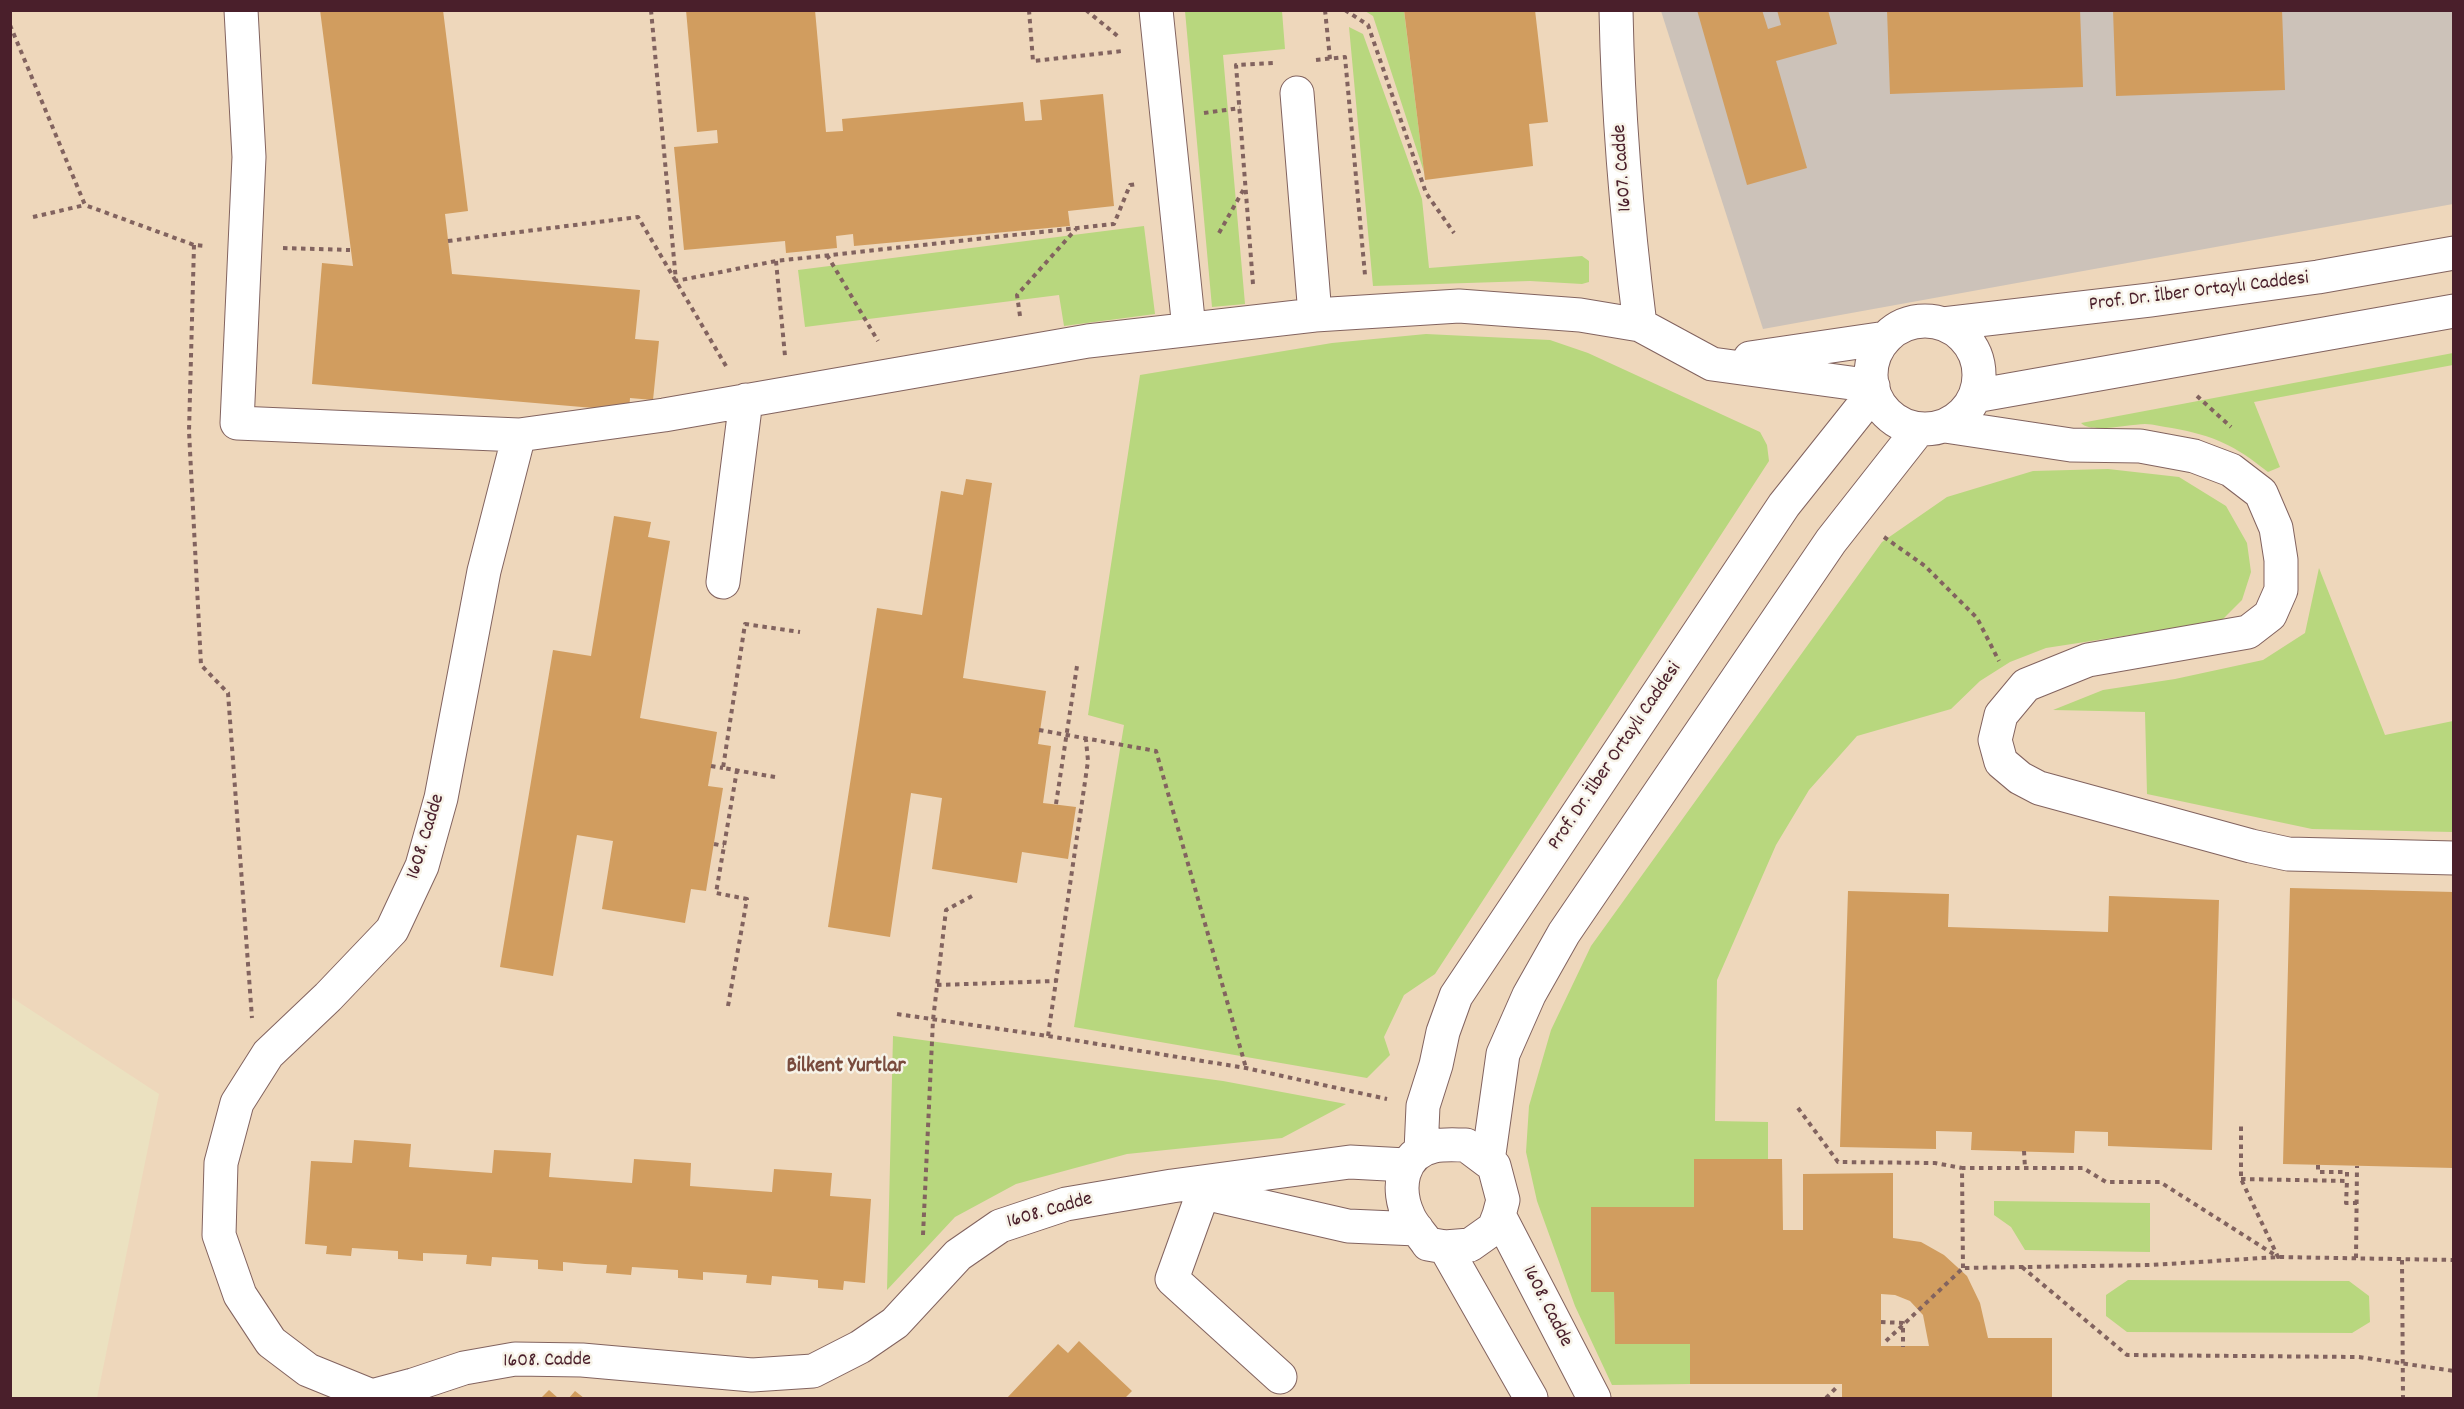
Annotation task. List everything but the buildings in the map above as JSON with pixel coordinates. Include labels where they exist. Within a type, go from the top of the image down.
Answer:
[{"type":"street","points":[[241,10],[249,157],[237,423],[519,435],[664,415],[1088,341],[1315,315],[1459,306],[1580,315],[1640,325],[1712,364],[1873,389]]},
{"type":"street","points":[[1156,10],[1189,329]]},
{"type":"street","name":"1607. Cadde","points":[[1616,10],[1628,219],[1640,325]]},
{"type":"street","points":[[1297,93],[1315,315]]},
{"type":"street","name":"Prof. Dr. İlber Ortaylı Caddesi","points":[[1886,338],[1898,328],[1912,322],[1928,321],[1943,324],[2150,300],[2318,277],[2454,253]]},
{"type":"street","points":[[1975,396],[2454,311]]},
{"type":"street","points":[[1488,1161],[1503,1054],[1529,995],[1558,944],[1831,541],[1932,427],[1957,419],[1968,409],[1975,396],[1979,379],[1978,361],[1971,345],[1958,333],[1943,324]]},
{"type":"street","points":[[1712,364],[1886,338]]},
{"type":"street","points":[[1886,338],[1876,352],[1872,369],[1873,389],[1881,406],[1904,425],[2071,445],[2140,446],[2194,456],[2231,470],[2261,493],[2276,528],[2282,560],[2281,590],[2270,615],[2248,632],[2088,660],[2026,685],[2001,715],[1995,740],[2001,762],[2020,778],[2039,788],[2288,854],[2454,858]]},
{"type":"street","name":"Prof. Dr. İlber Ortaylı Caddesi","points":[[1413,1158],[1423,1106],[1436,1065],[1443,1032],[1456,996],[1784,505],[1873,389]]},
{"type":"street","points":[[723,582],[746,400]]},
{"type":"street","name":"1608. Cadde","points":[[519,435],[484,571],[441,798],[422,866],[392,930],[328,998],[268,1054],[237,1102],[221,1163],[219,1234],[240,1295],[271,1342],[308,1370],[372,1397],[464,1368],[515,1359],[582,1360],[752,1375],[813,1371],[860,1347],[895,1323],[958,1255],[1000,1226],[1065,1204],[1188,1189],[1350,1162],[1413,1158],[1434,1146],[1466,1145],[1494,1166],[1503,1200],[1499,1215],[1594,1398]]},
{"type":"street","points":[[1413,1158],[1401,1183],[1408,1217],[1428,1244],[1445,1247],[1470,1245],[1494,1228],[1499,1215]]},
{"type":"street","points":[[1188,1189],[1172,1279],[1280,1377]]},
{"type":"street","name":"1608. Cadde","points":[[1188,1189],[1348,1226],[1417,1229]]},
{"type":"street","points":[[1445,1247],[1531,1398]]},
{"type":"path","points":[[651,10],[676,281]]},
{"type":"path","points":[[1029,10],[1033,61],[1124,51]]},
{"type":"path","points":[[1086,10],[1127,43]]},
{"type":"path","points":[[1325,10],[1330,59]]},
{"type":"path","points":[[1345,10],[1368,25],[1426,193],[1454,233]]},
{"type":"path","points":[[10,25],[85,205]]},
{"type":"path","points":[[676,281],[776,261],[1114,224],[1130,185],[1174,179]]},
{"type":"path","points":[[33,217],[85,205],[194,245],[350,250]]},
{"type":"path","points":[[448,241],[638,217],[746,400]]},
{"type":"path","points":[[1026,352],[1017,295],[1076,229]]},
{"type":"path","points":[[194,245],[189,431],[201,665],[228,693],[255,1074]]},
{"type":"path","points":[[827,255],[899,375]]},
{"type":"path","points":[[776,261],[782,329]]},
{"type":"path","points":[[1852,515],[1925,566],[1977,618],[2002,667]]},
{"type":"path","points":[[723,768],[745,624],[800,632]]},
{"type":"path","points":[[1056,804],[1077,666]]},
{"type":"path","points":[[1039,730],[1156,751],[1246,1068]]},
{"type":"path","points":[[1048,1036],[1088,761],[1086,740]]},
{"type":"path","points":[[711,766],[775,777]]},
{"type":"path","points":[[728,1006],[747,899],[716,893],[737,770]]},
{"type":"path","points":[[714,844],[724,846]]},
{"type":"path","points":[[923,1236],[933,1020],[946,910],[972,896]]},
{"type":"path","points":[[937,985],[1056,981]]},
{"type":"path","points":[[897,1014],[1246,1068],[1423,1106]]},
{"type":"path","points":[[1798,1108],[1838,1162],[1935,1162],[1962,1168],[2083,1168],[2106,1182],[2160,1182],[2278,1257]]},
{"type":"path","points":[[2241,1125],[2241,1179],[2278,1257]]},
{"type":"path","points":[[2024,1152],[2025,1168]]},
{"type":"path","points":[[2318,1165],[2318,1172],[2347,1172],[2346,1203],[2357,1203]]},
{"type":"path","points":[[2356,1258],[2357,1166]]},
{"type":"path","points":[[1962,1168],[1963,1268]]},
{"type":"path","points":[[2241,1179],[2347,1181]]},
{"type":"path","points":[[1886,1341],[1963,1268],[2151,1265],[2278,1257],[2454,1260]]},
{"type":"path","points":[[2402,1260],[2403,1398]]},
{"type":"path","points":[[2021,1267],[2127,1355],[2359,1357],[2454,1371]]},
{"type":"path","points":[[1881,1322],[1903,1323]]},
{"type":"path","points":[[1903,1323],[1903,1347]]},
{"type":"path","points":[[1826,1398],[1836,1388]]},
{"type":"shaded area","points":[[10,11],[2453,11],[2453,1398],[97,1398],[159,1094],[11,997]]},
{"type":"shaded area","points":[[1661,11],[2453,11],[2453,204],[1763,329]]},
{"type":"green space","points":[[1185,11],[1282,11],[1285,49],[1223,55],[1245,304],[1212,307]]},
{"type":"green space","points":[[1365,11],[1404,11],[1424,172],[1373,16]]},
{"type":"green space","points":[[1349,27],[1363,34],[1422,199],[1429,268],[1582,256],[1589,261],[1589,282],[1582,284],[1530,281],[1373,286]]},
{"type":"green space","points":[[1144,226],[1155,314],[1064,326],[1059,295],[805,327],[798,270]]},
{"type":"green space","points":[[1426,334],[1550,340],[1588,353],[1760,432],[1767,445],[1769,461],[1435,974],[1404,995],[1384,1037],[1390,1055],[1367,1078],[1074,1027],[1124,725],[1088,715],[1140,375],[1332,343]]},
{"type":"green space","points":[[2453,353],[2453,365],[2254,402],[2280,467],[2268,472],[2234,448],[2200,434],[2148,424],[2093,428],[2081,423]]},
{"type":"green space","points":[[2108,469],[2179,477],[2226,506],[2247,543],[2251,572],[2242,600],[2221,621],[2046,648],[2010,662],[1980,681],[1951,709],[1857,736],[1809,790],[1776,845],[1717,980],[1715,1121],[1768,1122],[1768,1159],[1694,1159],[1694,1207],[1591,1207],[1591,1292],[1614,1292],[1615,1343],[1690,1344],[1690,1384],[1612,1385],[1575,1306],[1537,1201],[1526,1152],[1529,1106],[1551,1030],[1591,946],[1882,542],[1947,497],[2033,471]]},
{"type":"green space","points":[[2319,568],[2385,735],[2453,721],[2453,832],[2312,829],[2147,794],[2145,712],[2053,710],[2103,690],[2175,679],[2263,660],[2305,633]]},
{"type":"green space","points":[[893,1036],[1223,1081],[1346,1104],[1282,1138],[1127,1154],[1016,1184],[955,1217],[887,1290]]},
{"type":"green space","points":[[1994,1201],[2150,1203],[2150,1252],[2025,1250],[2011,1227],[1994,1215]]},
{"type":"green space","points":[[2128,1280],[2349,1281],[2369,1296],[2370,1322],[2352,1333],[2127,1332],[2106,1316],[2106,1295]]},
{"type":"district","name":"Bilkent Yurtlar","points":[[846,1068]]}]
